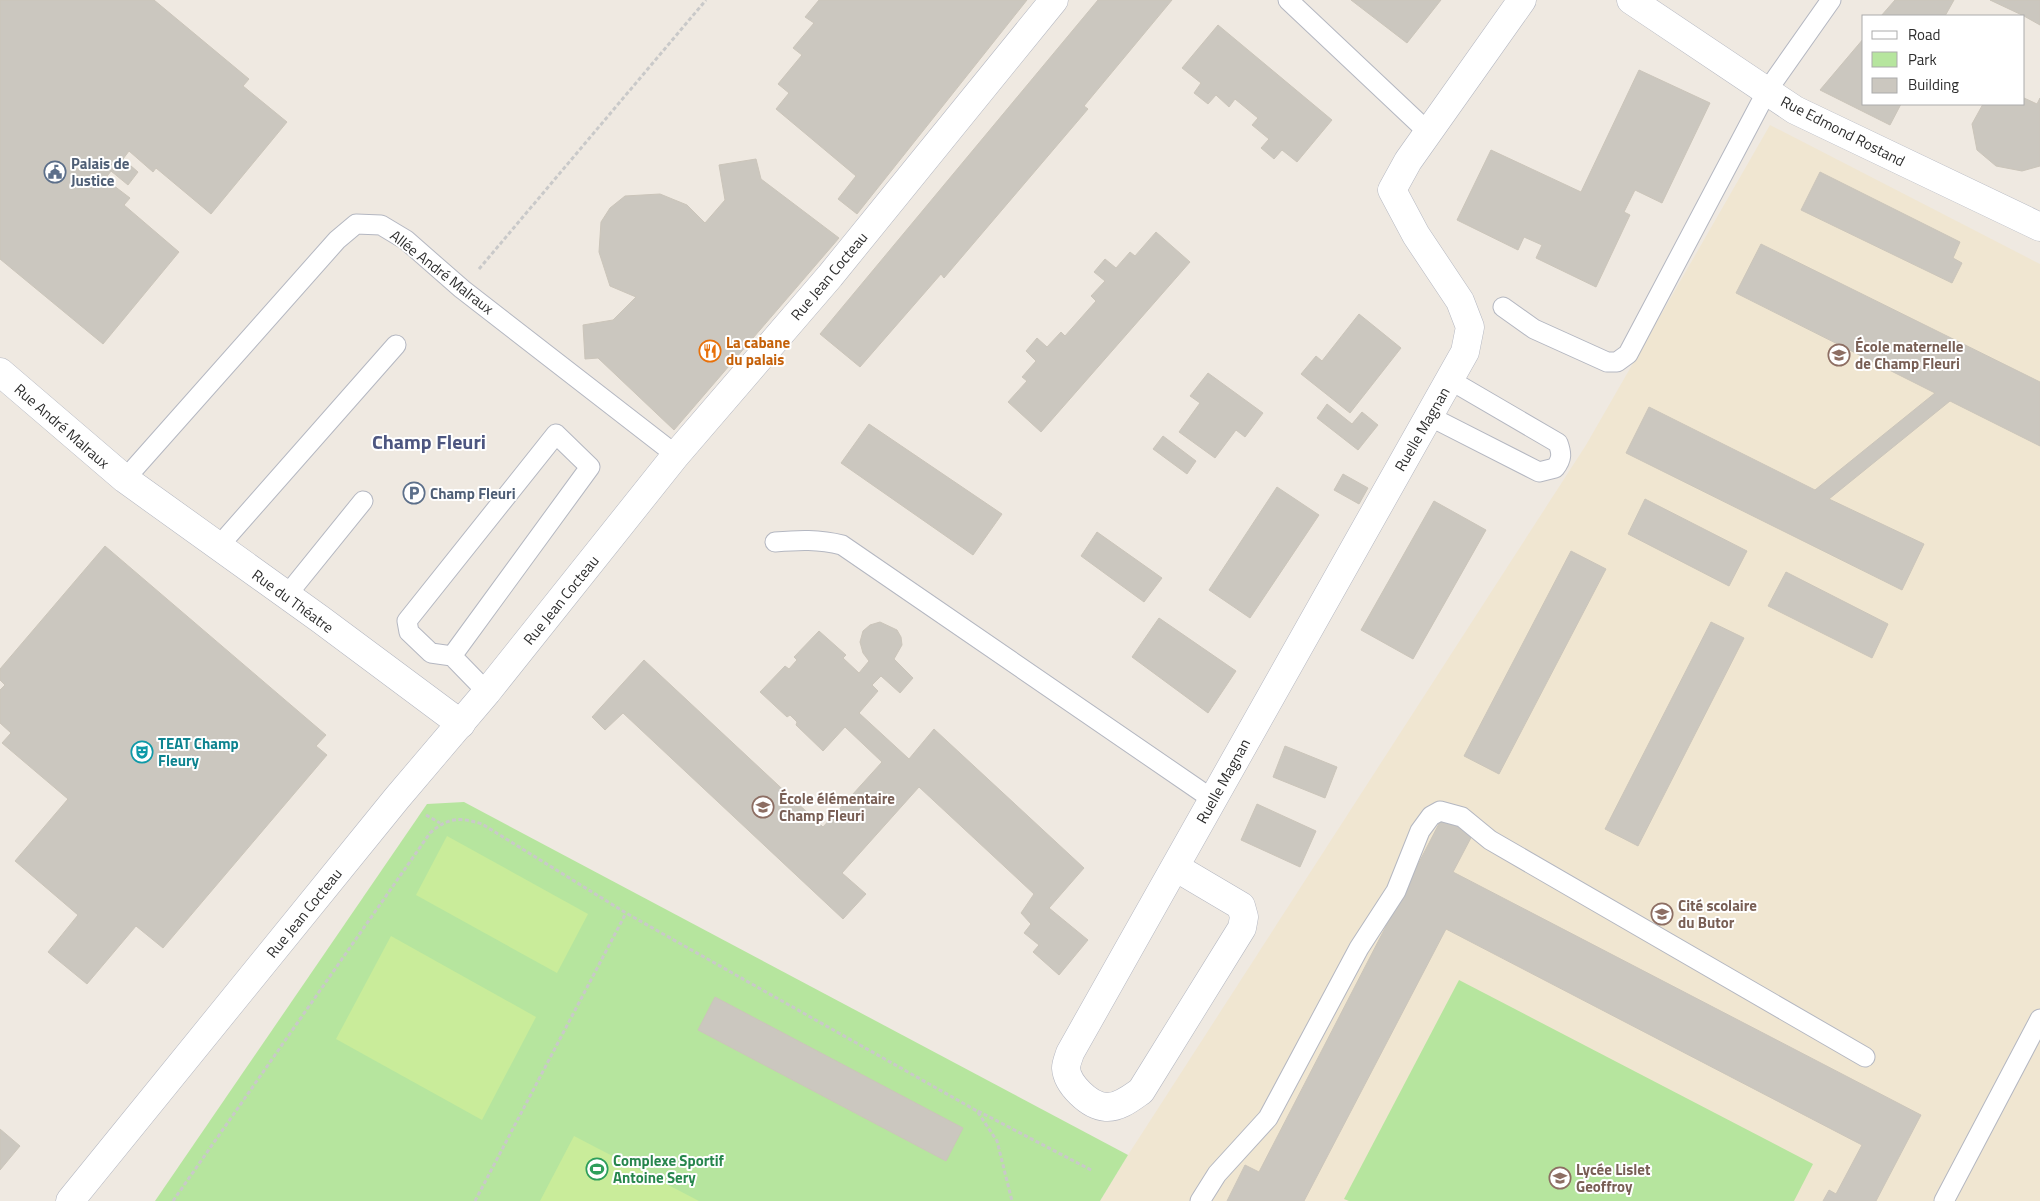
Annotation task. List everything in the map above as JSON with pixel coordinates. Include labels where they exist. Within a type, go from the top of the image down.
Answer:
[{"type":"street","name":"Rue Jean Cocteau","points":[[70,1201],[397,798],[487,692],[676,456],[830,276],[1054,0]]},
{"type":"street","name":"Ruelle Magnan","points":[[1175,866],[1241,906],[1244,917],[1242,928],[1141,1091],[1123,1103],[1105,1107],[1086,1099],[1070,1082],[1066,1068],[1070,1052],[1465,352],[1470,327],[1460,301],[1416,234],[1392,190],[1408,161],[1522,0]]},
{"type":"street","name":"Rue Edmond Rostand","points":[[1631,0],[1795,110],[2040,227]]},
{"type":"street","name":"Rue André Malraux","points":[[0,372],[125,479]]},
{"type":"street","name":"Rue du Théatre","points":[[125,479],[287,595],[460,724]]},
{"type":"lane","points":[[1288,0],[1428,132]]},
{"type":"lane","points":[[1503,307],[1534,329],[1606,362],[1616,362],[1628,354],[1767,90],[1831,0]]},
{"type":"lane","name":"Allée André Malraux","points":[[125,479],[337,240],[356,224],[381,225],[406,240],[462,289],[676,456]]},
{"type":"lane","points":[[218,547],[396,345]]},
{"type":"lane","points":[[1429,416],[1539,472],[1556,468],[1562,453],[1558,443],[1450,380]]},
{"type":"lane","points":[[452,656],[590,467],[556,434],[407,620],[409,632],[431,653],[452,656],[487,692]]},
{"type":"lane","points":[[287,595],[363,501]]},
{"type":"lane","points":[[775,542],[809,539],[842,545],[1212,799]]},
{"type":"lane","points":[[1200,1201],[1217,1174],[1268,1118],[1359,948],[1396,891],[1420,831],[1431,816],[1440,811],[1462,817],[1490,840],[1865,1057]]},
{"type":"lane","points":[[1944,1201],[2040,1019]]},
{"type":"path","points":[[462,289],[706,0]]},
{"type":"path","points":[[173,1201],[430,833],[440,823],[454,819],[482,824],[626,913],[977,1111],[1093,1171]]},
{"type":"path","points":[[475,1201],[626,913]]},
{"type":"path","points":[[977,1111],[997,1141],[1012,1201]]},
{"type":"shaded area","name":"Cité scolaire du Butor","points":[[1770,125],[2040,264],[2040,1201],[1100,1201],[1586,445]]},
{"type":"green space","points":[[464,802],[1128,1155],[1100,1201],[155,1201],[427,804]]},
{"type":"green space","points":[[447,836],[588,914],[557,973],[416,895]]},
{"type":"green space","points":[[391,936],[536,1017],[482,1120],[336,1039]]},
{"type":"green space","points":[[1459,980],[1813,1164],[1794,1201],[1349,1201],[1344,1199]]},
{"type":"green space","name":"Complexe Sportif Antoine Sery","points":[[574,1136],[699,1201],[540,1201]]},
{"type":"building","name":"Palais de Justice","points":[[0,0],[154,0],[249,79],[243,86],[287,122],[211,214],[156,168],[153,172],[129,151],[123,159],[138,172],[128,185],[111,171],[105,179],[130,198],[124,205],[179,252],[103,344],[0,259]]},
{"type":"building","points":[[819,0],[1027,0],[857,214],[838,199],[856,176],[776,109],[789,93],[778,84],[802,55],[793,48],[814,23],[805,17]]},
{"type":"building","points":[[1098,0],[1172,0],[1084,106],[1088,109],[944,278],[941,274],[860,367],[820,334]]},
{"type":"building","points":[[1351,0],[1441,0],[1407,43]]},
{"type":"building","points":[[1895,0],[1954,0],[1946,15],[1882,15]]},
{"type":"building","points":[[1990,0],[2040,0],[2040,25],[2025,15]]},
{"type":"building","points":[[1218,25],[1332,120],[1297,162],[1282,150],[1274,159],[1261,148],[1269,139],[1252,125],[1258,118],[1235,99],[1229,107],[1216,95],[1208,104],[1194,93],[1201,83],[1182,68]]},
{"type":"building","points":[[1862,40],[1862,105],[1900,105],[1890,125],[1820,90]]},
{"type":"building","points":[[1639,70],[1710,103],[1662,203],[1635,190],[1624,212],[1630,215],[1596,287],[1536,258],[1542,245],[1524,237],[1518,250],[1457,220],[1491,150],[1581,192]]},
{"type":"building","points":[[2025,98],[2037,104],[2040,98],[2040,166],[2022,171],[1996,166],[1977,150],[1972,124],[1982,105],[2025,105]]},
{"type":"building","points":[[756,159],[761,179],[839,238],[674,430],[598,358],[585,359],[583,325],[613,320],[636,297],[610,286],[599,252],[601,222],[610,208],[625,196],[660,194],[687,205],[705,223],[725,200],[719,165]]},
{"type":"building","points":[[1820,172],[1960,242],[1953,258],[1962,263],[1952,283],[1801,210]]},
{"type":"building","points":[[1156,232],[1190,262],[1041,432],[1008,402],[1027,381],[1022,377],[1036,361],[1026,351],[1037,338],[1047,347],[1061,332],[1065,336],[1096,301],[1091,296],[1105,281],[1094,272],[1105,259],[1116,268],[1130,252],[1135,256]]},
{"type":"building","points":[[1761,244],[2040,382],[2040,446],[1950,401],[1829,499],[1924,544],[1902,590],[1626,453],[1649,407],[1815,490],[1935,393],[1736,293]]},
{"type":"building","points":[[1359,314],[1401,348],[1350,413],[1301,374],[1316,356],[1322,361]]},
{"type":"building","points":[[1208,373],[1263,413],[1245,437],[1236,430],[1215,458],[1179,432],[1200,403],[1190,396]]},
{"type":"building","points":[[1327,404],[1352,424],[1362,412],[1378,425],[1358,450],[1317,418]]},
{"type":"building","points":[[869,424],[1002,514],[973,555],[841,463]]},
{"type":"building","points":[[1163,436],[1196,461],[1187,474],[1153,449]]},
{"type":"building","points":[[1343,474],[1368,488],[1359,504],[1334,490]]},
{"type":"building","points":[[1277,487],[1319,515],[1250,618],[1209,590]]},
{"type":"building","points":[[1645,499],[1747,551],[1729,586],[1628,534]]},
{"type":"building","points":[[1434,501],[1486,530],[1413,659],[1361,630]]},
{"type":"building","points":[[1097,532],[1162,578],[1144,602],[1081,556]]},
{"type":"building","points":[[105,546],[326,735],[316,746],[327,755],[163,948],[136,926],[87,984],[48,952],[78,915],[15,861],[68,799],[2,743],[11,733],[0,723],[0,690],[5,685],[0,680],[0,669]]},
{"type":"building","points":[[1571,551],[1606,569],[1499,774],[1464,756]]},
{"type":"building","points":[[1786,572],[1888,624],[1872,658],[1768,606]]},
{"type":"building","points":[[1159,618],[1236,671],[1208,713],[1132,657]]},
{"type":"building","name":"École élémentaire Champ Fleuri","points":[[880,622],[897,630],[901,637],[902,645],[894,659],[913,678],[900,693],[881,676],[872,685],[878,691],[859,713],[909,759],[934,729],[1084,868],[1049,908],[1088,940],[1059,975],[1033,952],[1039,945],[1024,933],[1031,924],[1021,913],[1034,894],[919,787],[842,873],[866,894],[843,919],[623,713],[605,730],[592,717],[644,660],[823,827],[882,762],[845,727],[823,751],[796,725],[797,722],[790,715],[787,717],[760,692],[785,666],[789,669],[797,660],[794,657],[819,631],[846,655],[843,658],[859,673],[869,661],[863,653],[860,642],[863,631],[870,625]]},
{"type":"building","points":[[1711,622],[1744,638],[1638,846],[1605,829]]},
{"type":"building","points":[[1285,746],[1337,767],[1325,798],[1273,777]]},
{"type":"building","points":[[1257,804],[1316,831],[1300,867],[1241,840]]},
{"type":"building","points":[[1443,816],[1474,832],[1453,872],[1921,1115],[1876,1201],[1823,1201],[1829,1190],[1836,1194],[1862,1145],[1446,929],[1304,1201],[1227,1201],[1245,1165],[1259,1172]]},
{"type":"building","points":[[715,997],[963,1128],[946,1161],[698,1030]]},
{"type":"building","points":[[0,1129],[20,1146],[0,1170]]},
{"type":"place","name":"Palais de Justice","points":[[55,172]]},
{"type":"place","name":"La cabane du palais","points":[[710,351]]},
{"type":"place","name":"École maternelle de Champ Fleuri","points":[[1839,355]]},
{"type":"place","name":"Champ Fleuri","points":[[414,493]]},
{"type":"place","name":"TEAT Champ Fleury","points":[[142,752]]},
{"type":"place","name":"École élémentaire Champ Fleuri","points":[[763,807]]},
{"type":"place","name":"Cité scolaire du Butor","points":[[1662,914]]},
{"type":"place","name":"Complexe Sportif Antoine Sery","points":[[597,1169]]},
{"type":"place","name":"Lycée Lislet Geoffroy","points":[[1560,1178]]},
{"type":"district","name":"Champ Fleuri","points":[[429,441]]}]
